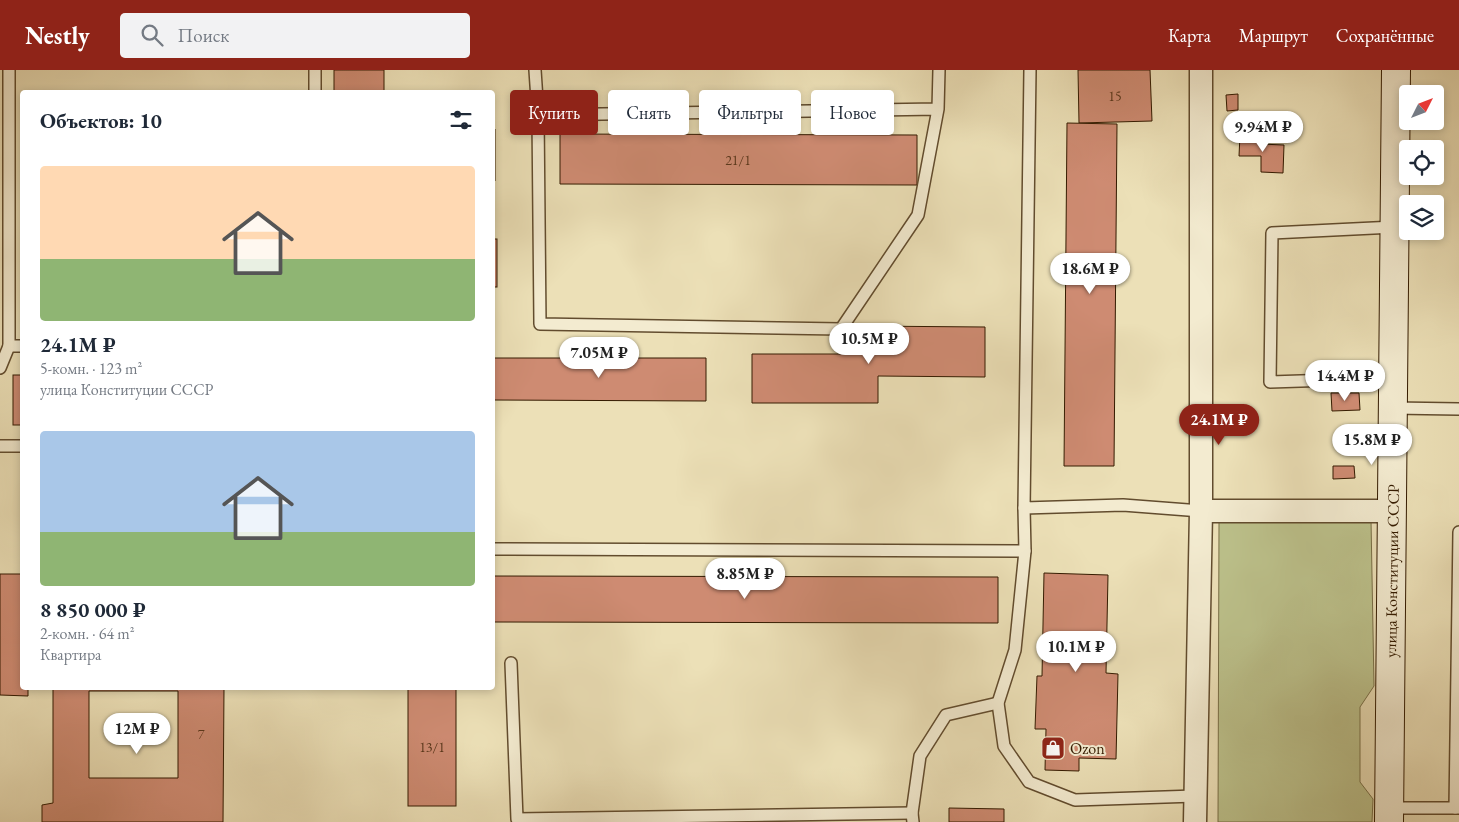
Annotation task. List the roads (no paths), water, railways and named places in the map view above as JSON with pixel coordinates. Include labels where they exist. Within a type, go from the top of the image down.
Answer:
[{"type":"street","points":[[1195,822],[1194,796],[1201,511],[1201,70]]},
{"type":"street","name":"улица Конституции СССР","points":[[1382,70],[1395,110]]},
{"type":"street","name":"улица Конституции СССР","points":[[1390,815],[1396,70]]},
{"type":"street","points":[[1201,511],[1393,511]]},
{"type":"lane","points":[[0,368],[9,346],[9,70]]},
{"type":"lane","points":[[315,70],[315,90]]},
{"type":"lane","points":[[535,70],[536,90]]},
{"type":"lane","points":[[538,135],[540,324],[841,329],[918,215],[938,110],[939,70]]},
{"type":"lane","points":[[1030,70],[1025,551],[1015,650],[998,703],[1004,746],[1028,782],[1075,800],[1194,796]]},
{"type":"lane","points":[[598,114],[938,110]]},
{"type":"lane","points":[[1393,378],[1270,382],[1272,233],[1394,227]]},
{"type":"lane","points":[[9,346],[20,346]]},
{"type":"lane","points":[[1393,408],[1459,409]]},
{"type":"lane","points":[[0,446],[20,446]]},
{"type":"lane","points":[[1024,508],[1123,505],[1201,511]]},
{"type":"lane","points":[[1390,815],[1457,808],[1459,532]]},
{"type":"lane","points":[[495,549],[1025,551]]},
{"type":"lane","points":[[511,663],[517,819],[912,818],[920,756],[946,715],[998,703]]},
{"type":"place","name":"Ozon","points":[[1053,748]]}]
